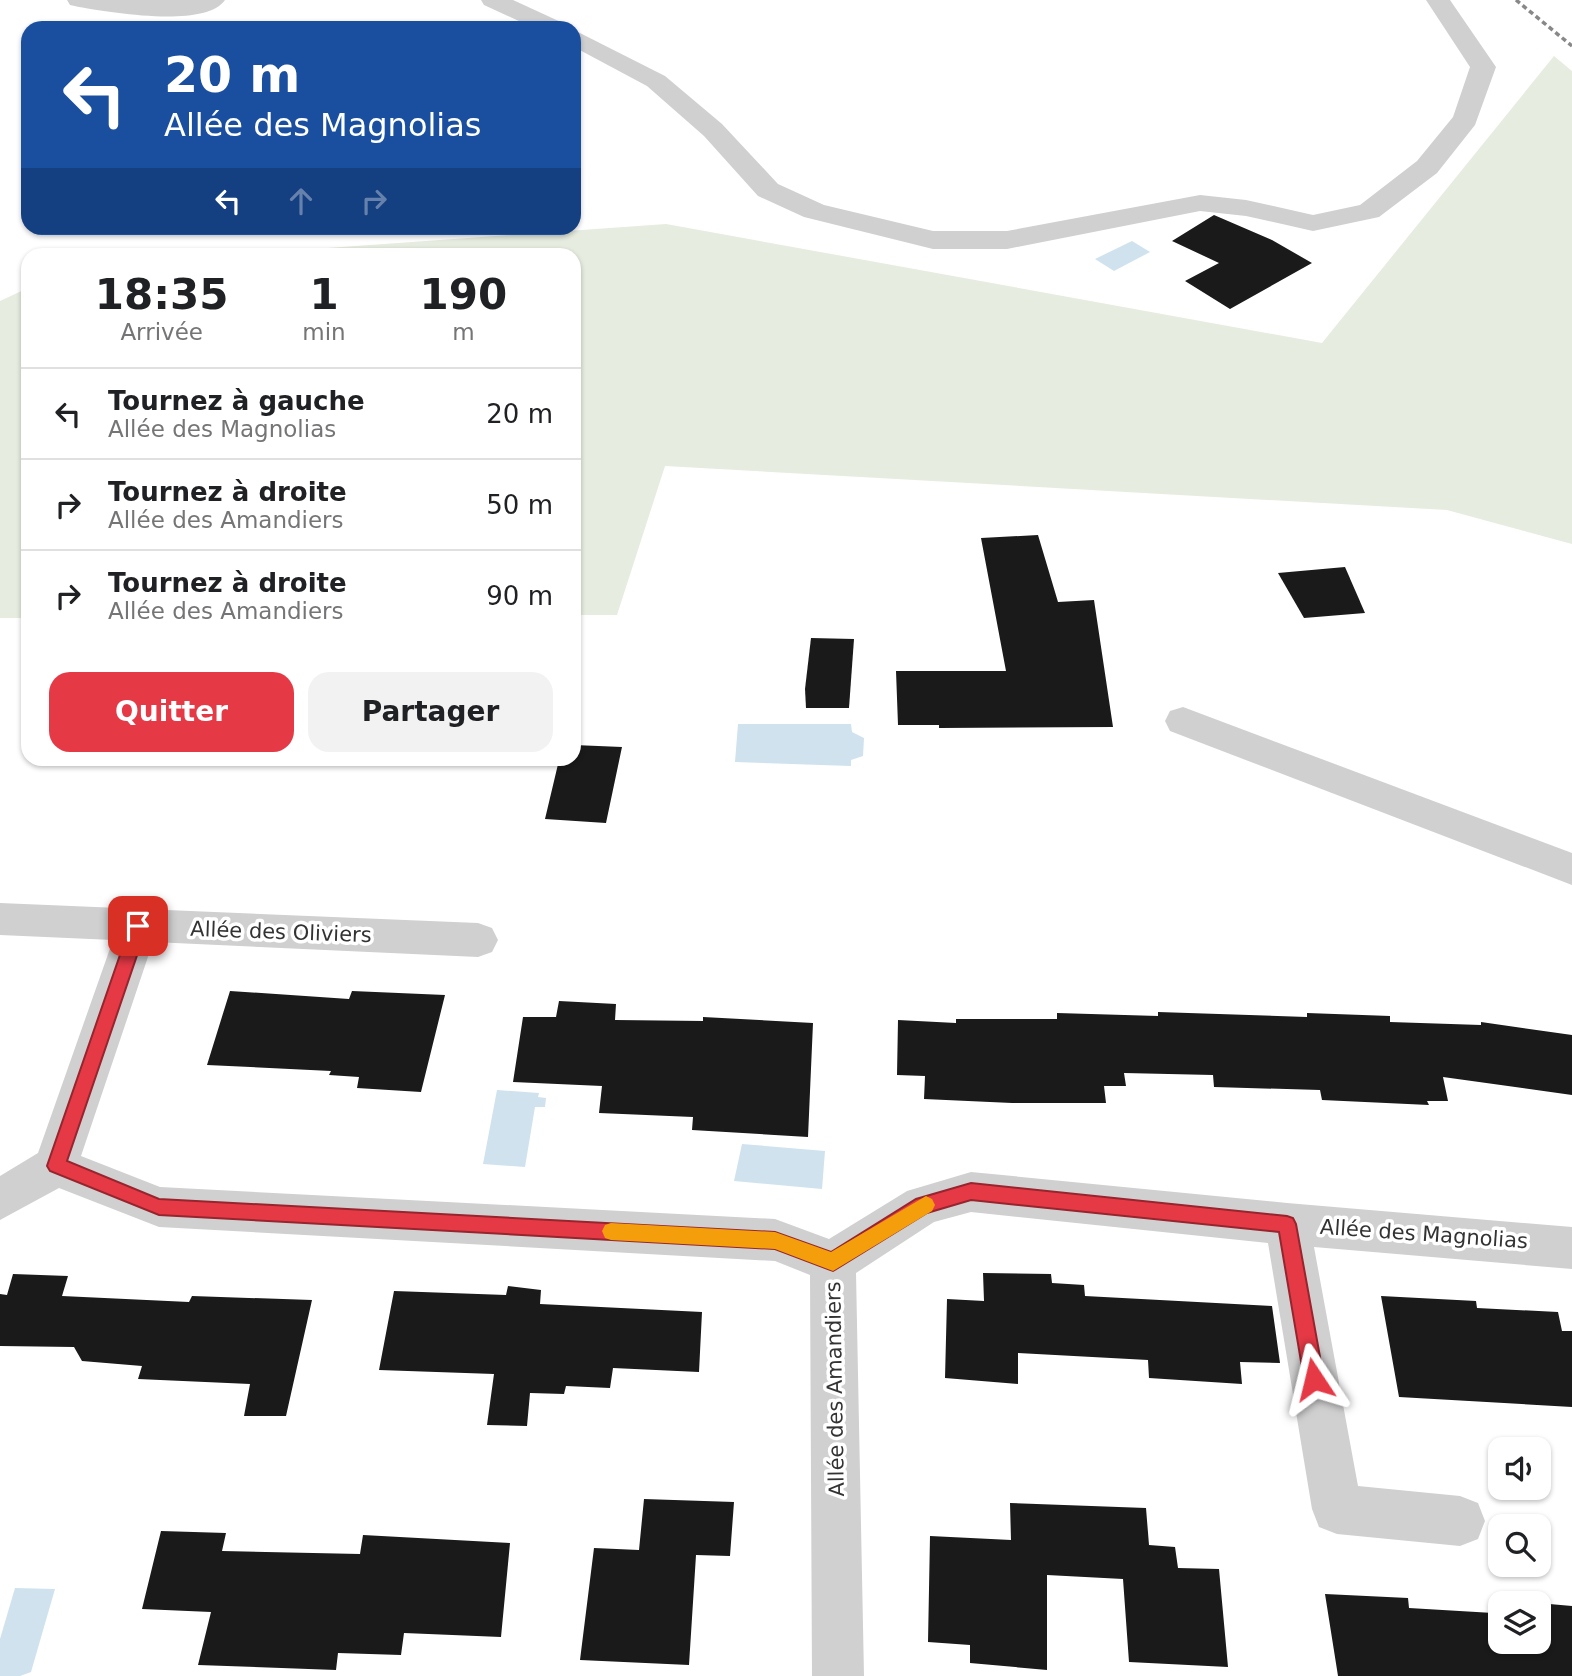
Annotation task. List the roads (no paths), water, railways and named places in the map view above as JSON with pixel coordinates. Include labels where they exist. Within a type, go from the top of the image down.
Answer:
[{"type":"street","points":[[79,0],[140,10],[198,6],[213,0]]},
{"type":"street","points":[[493,0],[539,21]]},
{"type":"street","points":[[581,41],[656,81],[713,130],[768,190],[814,211],[933,240],[1007,240],[1200,204],[1246,208],[1314,223],[1369,211],[1427,167],[1466,119],[1483,67],[1438,0]]},
{"type":"street","points":[[1182,721],[1572,869]]},
{"type":"street","name":"Allée des Oliviers","points":[[0,919],[478,940]]},
{"type":"street","points":[[0,1200],[56,1166],[138,926]]},
{"type":"street","name":"Allée des Amandiers","points":[[56,1166],[159,1207],[775,1240],[833,1262],[838,1676]]},
{"type":"street","name":"Allée des Magnolias","points":[[833,1262],[923,1205],[971,1192],[1287,1224],[1572,1248]]},
{"type":"street","points":[[1287,1224],[1337,1509],[1460,1521]]},
{"type":"water","points":[[1132,241],[1150,252],[1114,271],[1095,259]]},
{"type":"water","points":[[738,724],[851,724],[852,732],[864,738],[863,756],[851,760],[851,766],[735,762]]},
{"type":"water","points":[[497,1090],[539,1093],[538,1097],[546,1098],[545,1107],[535,1107],[525,1167],[483,1164]]},
{"type":"water","points":[[742,1144],[825,1151],[822,1189],[734,1181]]},
{"type":"water","points":[[15,1588],[55,1589],[31,1672],[20,1676],[0,1676],[0,1639]]},
{"type":"railway","points":[[1516,0],[1572,46]]}]
